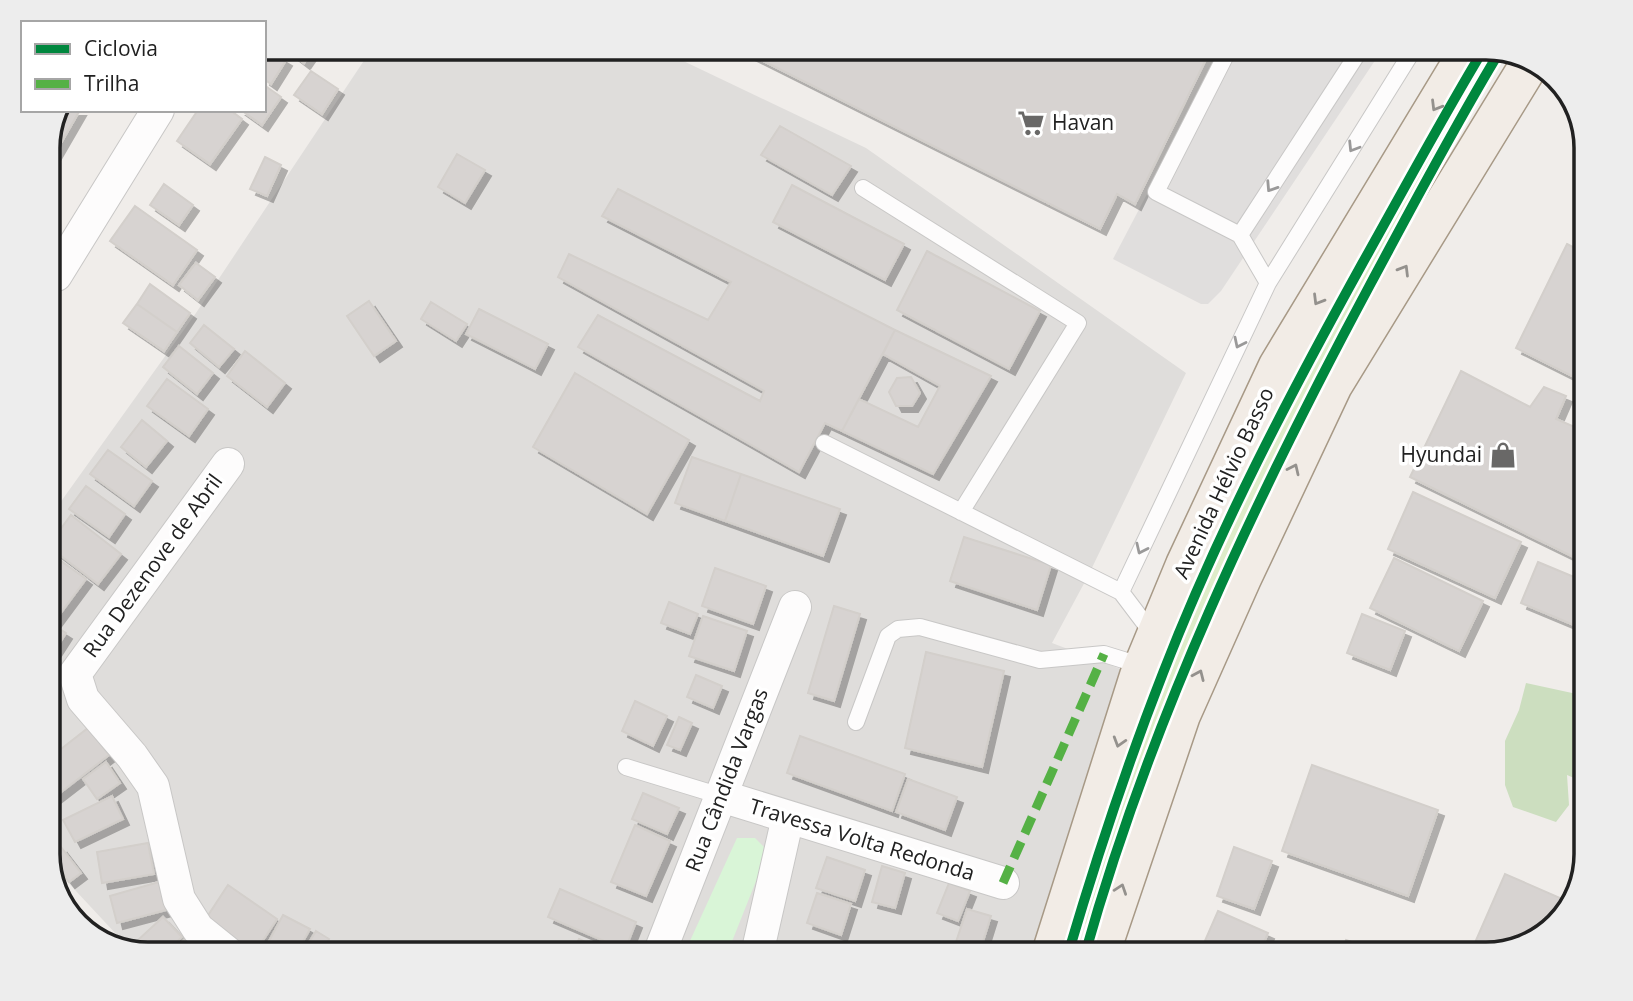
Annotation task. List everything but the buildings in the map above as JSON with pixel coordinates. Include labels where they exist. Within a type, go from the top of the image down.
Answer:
[{"type":"main road","name":"Avenida Hélvio Basso","points":[[1055,942],[1149,652],[1185,565],[1278,366],[1463,60]]},
{"type":"main road","points":[[1104,942],[1181,715],[1333,385],[1526,70]]},
{"type":"street","points":[[60,260],[157,112]]},
{"type":"street","name":"Rua Dezenove de Abril","points":[[214,942],[198,929],[179,898],[153,786],[132,756],[83,699],[75,674],[228,464]]},
{"type":"street","name":"Rua Cândida Vargas","points":[[664,942],[795,607]]},
{"type":"street","name":"Travessa Volta Redonda","points":[[721,796],[1003,883]]},
{"type":"street","points":[[760,942],[788,817]]},
{"type":"lane","points":[[1223,60],[1156,192],[1240,235],[1268,283]]},
{"type":"lane","points":[[1240,235],[1354,60]]},
{"type":"lane","points":[[1121,592],[1268,283],[1408,60]]},
{"type":"lane","points":[[863,188],[1078,323],[961,512]]},
{"type":"lane","points":[[824,443],[1121,592],[1149,652],[1040,660],[920,627],[898,629],[888,636],[856,722]]},
{"type":"lane","points":[[626,767],[721,796]]},
{"type":"shaded area","points":[[364,60],[681,60],[866,148],[1186,373],[1088,576],[1052,643],[1139,676],[1055,942],[148,942],[118,936],[63,878],[60,859],[60,503],[196,313]]},
{"type":"shaded area","points":[[1217,60],[1375,60],[1221,291],[1208,304],[1201,304],[1113,259]]},
{"type":"green space","points":[[1482,60],[1490,60],[1333,346],[1253,506],[1215,588],[1147,754],[1089,924],[1082,923],[1099,864],[1165,677],[1281,422]]},
{"type":"green space","points":[[1526,683],[1574,693],[1574,778],[1567,775],[1569,805],[1556,822],[1513,807],[1505,785],[1505,741],[1519,710]]},
{"type":"green space","points":[[737,838],[755,838],[768,851],[732,942],[689,942]]},
{"type":"marked path","points":[[1003,883],[1104,654]]},
{"type":"cycle path","points":[[1072,942],[1137,742],[1207,568],[1308,364],[1477,60]]},
{"type":"cycle path","points":[[1089,942],[1141,780],[1174,695],[1247,527],[1328,364],[1450,137],[1495,60]]},
{"type":"place","name":"Havan","points":[[1031,123]]},
{"type":"place","name":"Hyundai","points":[[1503,455]]}]
